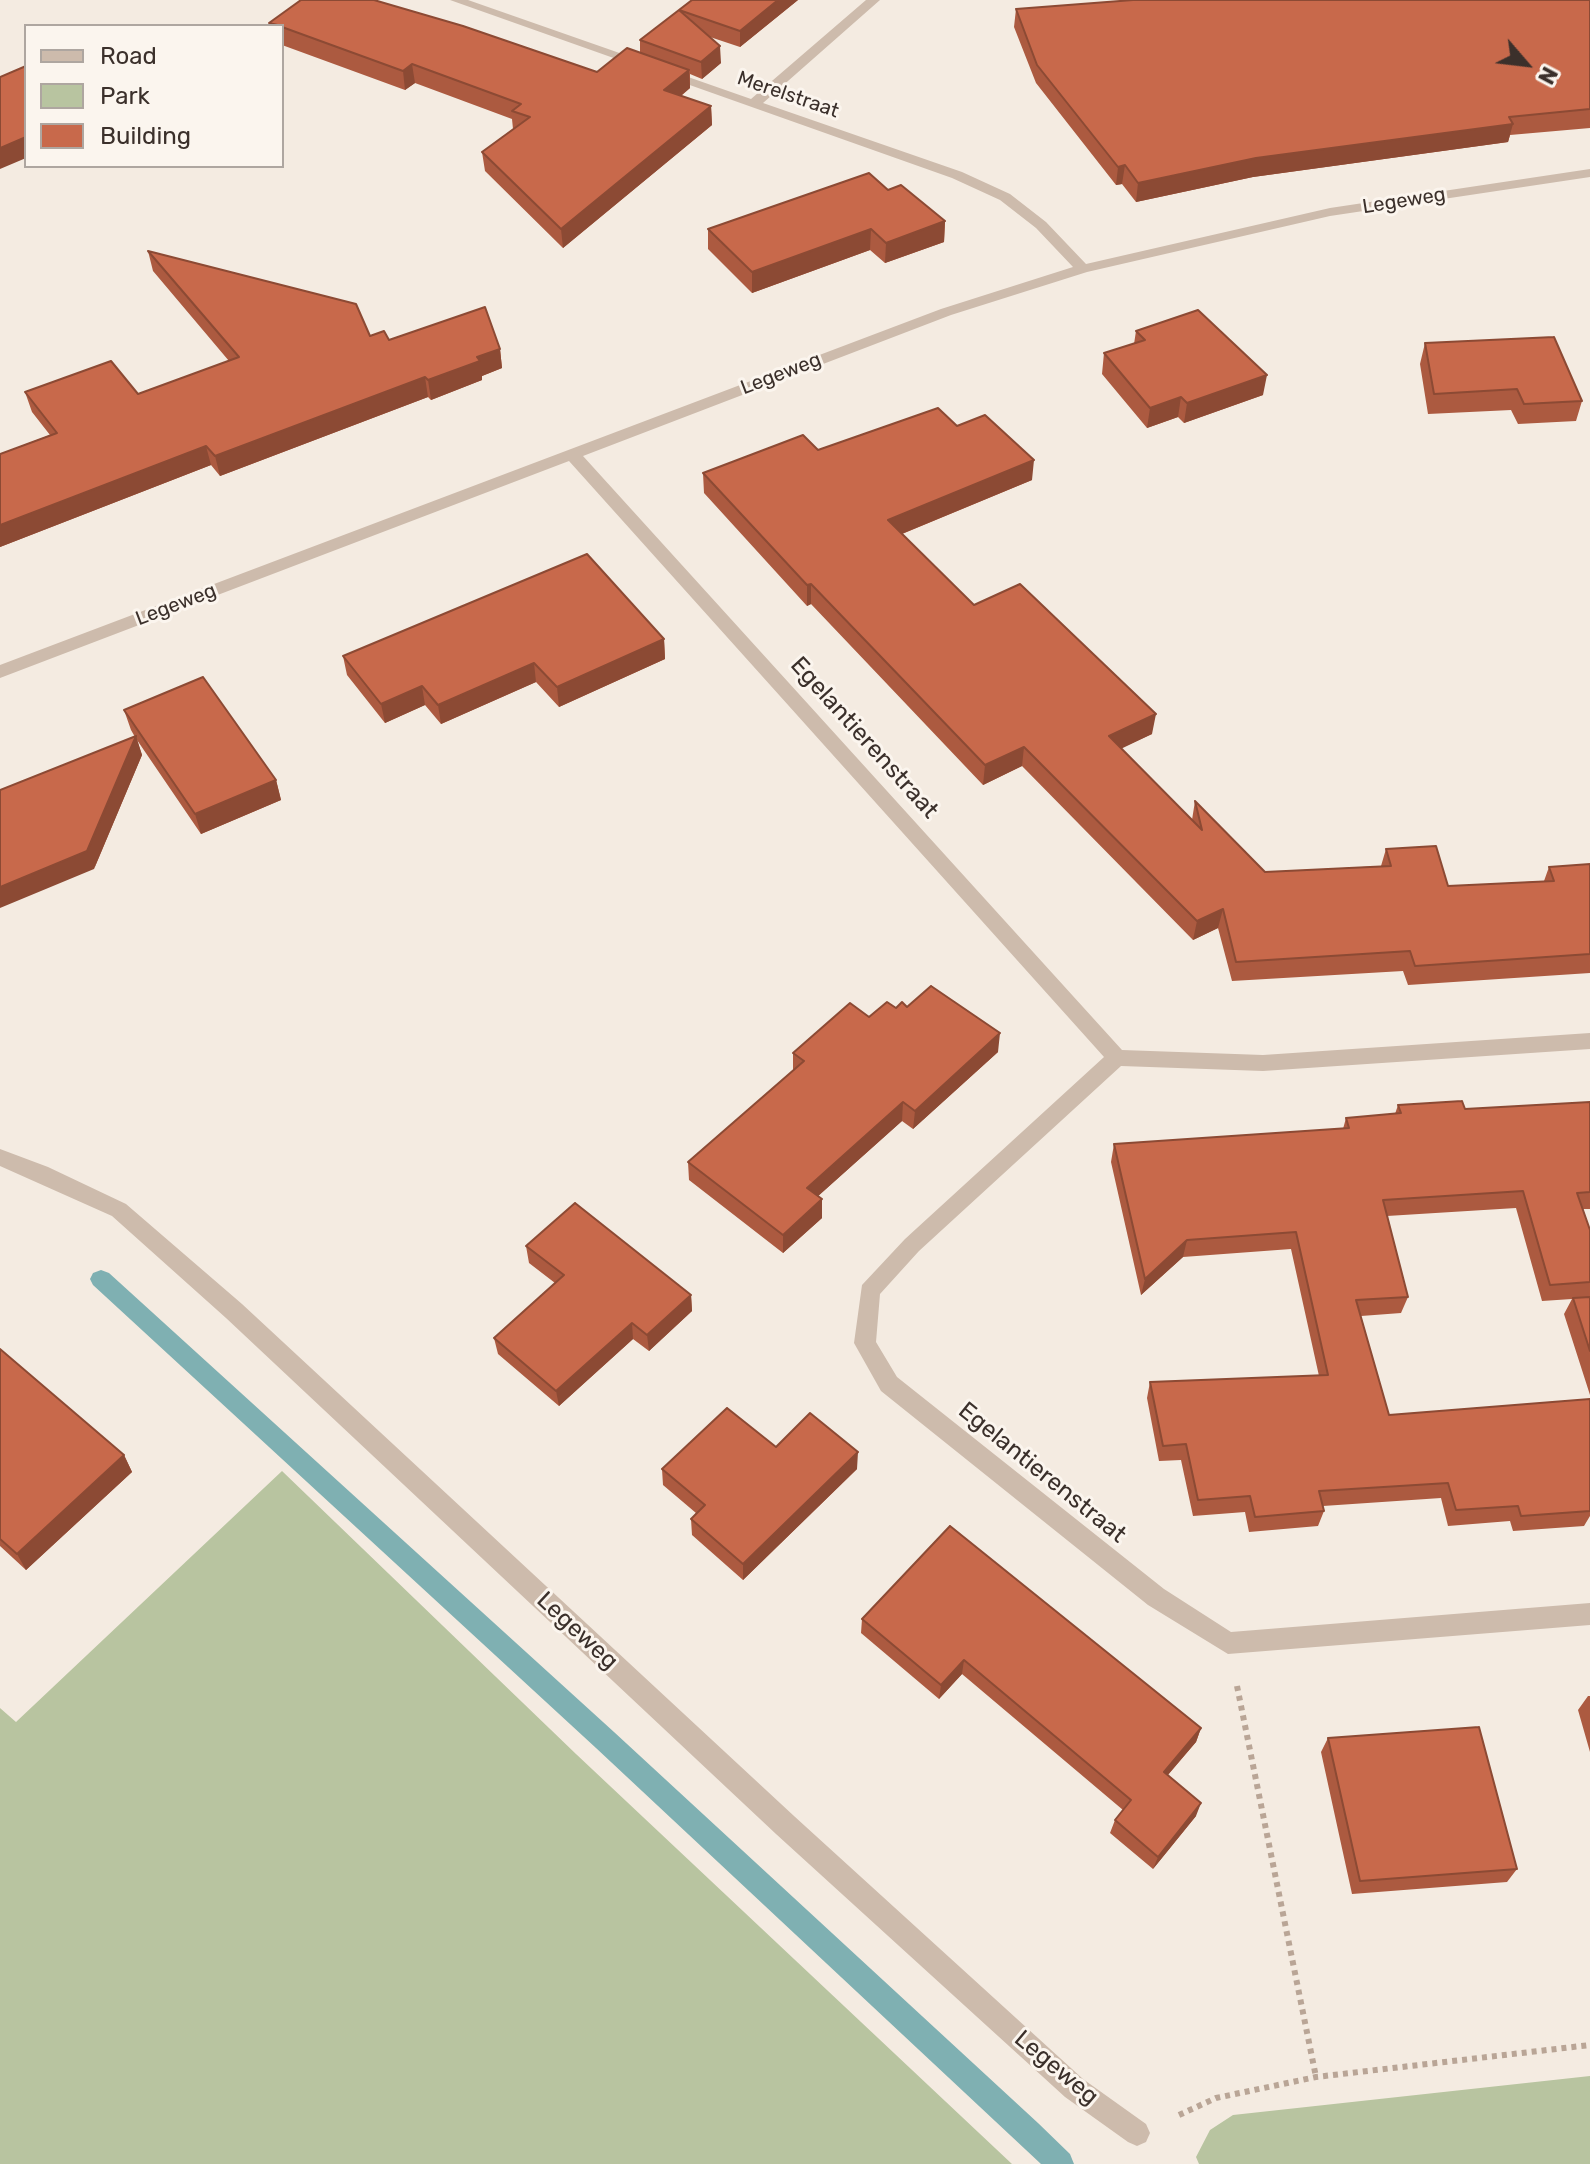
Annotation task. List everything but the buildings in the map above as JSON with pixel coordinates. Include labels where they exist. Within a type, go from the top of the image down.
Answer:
[{"type":"street","name":"Merelstraat","points":[[456,0],[957,175],[1005,197],[1041,225],[1083,269]]},
{"type":"street","points":[[753,104],[874,0]]},
{"type":"street","name":"Legeweg","points":[[0,672],[946,312],[1083,269],[1330,212],[1590,173]]},
{"type":"street","name":"Egelantierenstraat","points":[[572,454],[1117,1058],[912,1245],[870,1291],[865,1343],[889,1384],[1156,1597],[1228,1643]]},
{"type":"street","points":[[1117,1058],[1263,1063],[1590,1041]]},
{"type":"street","name":"Legeweg","points":[[0,1157],[119,1210],[234,1311],[785,1825],[1074,2088],[1137,2133]]},
{"type":"street","points":[[1228,1643],[1590,1614]]},
{"type":"path","points":[[1228,1643],[1316,2077]]},
{"type":"path","points":[[1137,2133],[1216,2098],[1316,2077],[1590,2045]]},
{"type":"green space","points":[[282,1471],[576,1754],[1012,2164],[0,2164],[0,1708],[16,1722]]},
{"type":"green space","points":[[1590,2076],[1590,2164],[1199,2164],[1196,2157],[1210,2130],[1233,2115]]},
{"type":"waterway","points":[[101,1279],[605,1740],[1060,2164]]}]
